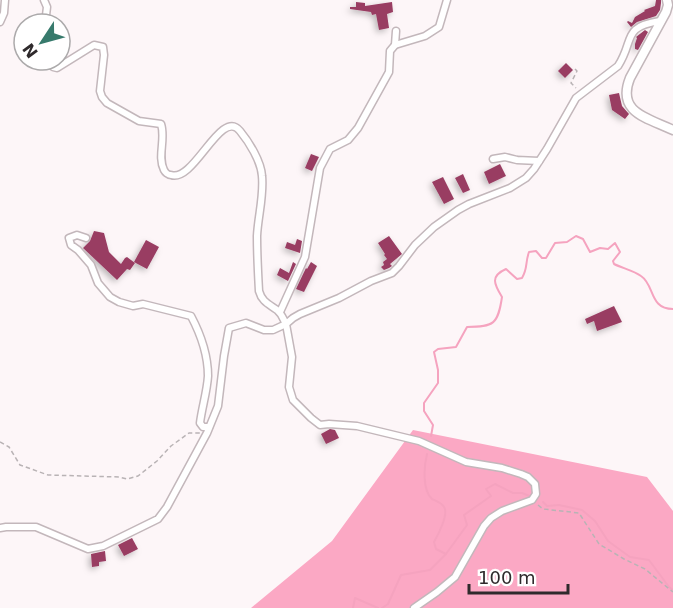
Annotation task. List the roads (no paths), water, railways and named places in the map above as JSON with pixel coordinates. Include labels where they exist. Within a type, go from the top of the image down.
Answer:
[{"type":"street","points":[[0,22],[4,13],[5,0]]},
{"type":"street","points":[[280,312],[305,257],[320,168],[330,149],[348,140],[358,128],[389,72],[390,51],[395,45],[425,36],[439,27],[447,0]]},
{"type":"street","points":[[667,0],[666,12],[630,78],[626,95],[635,113],[673,130]]},
{"type":"street","points":[[0,528],[6,526],[36,527],[88,549],[103,546],[158,519],[167,507],[219,406],[229,328],[246,323],[264,330],[273,330],[300,314],[392,273],[415,245],[434,227],[464,207],[510,188],[526,178],[539,161],[576,98],[618,66],[636,27],[660,21]]},
{"type":"street","points":[[395,45],[396,31]]},
{"type":"street","points":[[72,59],[94,45],[103,47],[100,91],[102,97],[107,103],[139,121],[160,124],[163,136],[161,157],[167,174],[180,175],[187,171],[222,130],[231,126],[239,129],[251,147],[262,173],[263,184],[257,235],[259,291],[261,298],[280,312],[286,324],[292,357],[289,387],[293,400],[311,418],[320,425],[357,426],[418,441],[466,462],[502,468],[521,474],[535,484],[536,494],[532,501],[502,511],[491,518],[454,577],[414,608]]},
{"type":"street","points":[[493,159],[505,157],[539,161]]},
{"type":"street","points":[[86,238],[77,235],[69,238],[71,245],[91,265],[98,282],[110,297],[133,306],[143,304],[191,316],[207,361],[208,375],[200,423],[208,430]]},
{"type":"waterway","points":[[431,436],[433,425],[424,411],[424,403],[438,383],[434,352],[438,349],[456,347],[467,327],[489,325],[493,322],[499,313],[502,297],[495,281],[497,274],[506,269],[517,279],[522,278],[529,252],[536,251],[542,258],[546,258],[555,243],[567,242],[576,236],[583,239],[590,252],[600,248],[608,249],[615,243],[620,252],[613,261],[614,264],[641,276],[649,285],[656,301],[665,308],[673,309]]},
{"type":"waterway","points":[[427,454],[425,484],[432,499],[442,504],[445,510],[434,542],[436,549],[446,554]]},
{"type":"waterway","points":[[382,608],[388,604],[401,575],[430,570],[446,554],[467,525],[464,515],[491,496],[486,489],[495,484],[513,493],[522,493],[532,497]]},
{"type":"waterway","points":[[543,502],[547,506],[559,505],[582,510],[595,521],[608,541],[630,557],[649,560],[673,590]]},
{"type":"waterway","points":[[353,608],[355,598],[378,608]]}]
